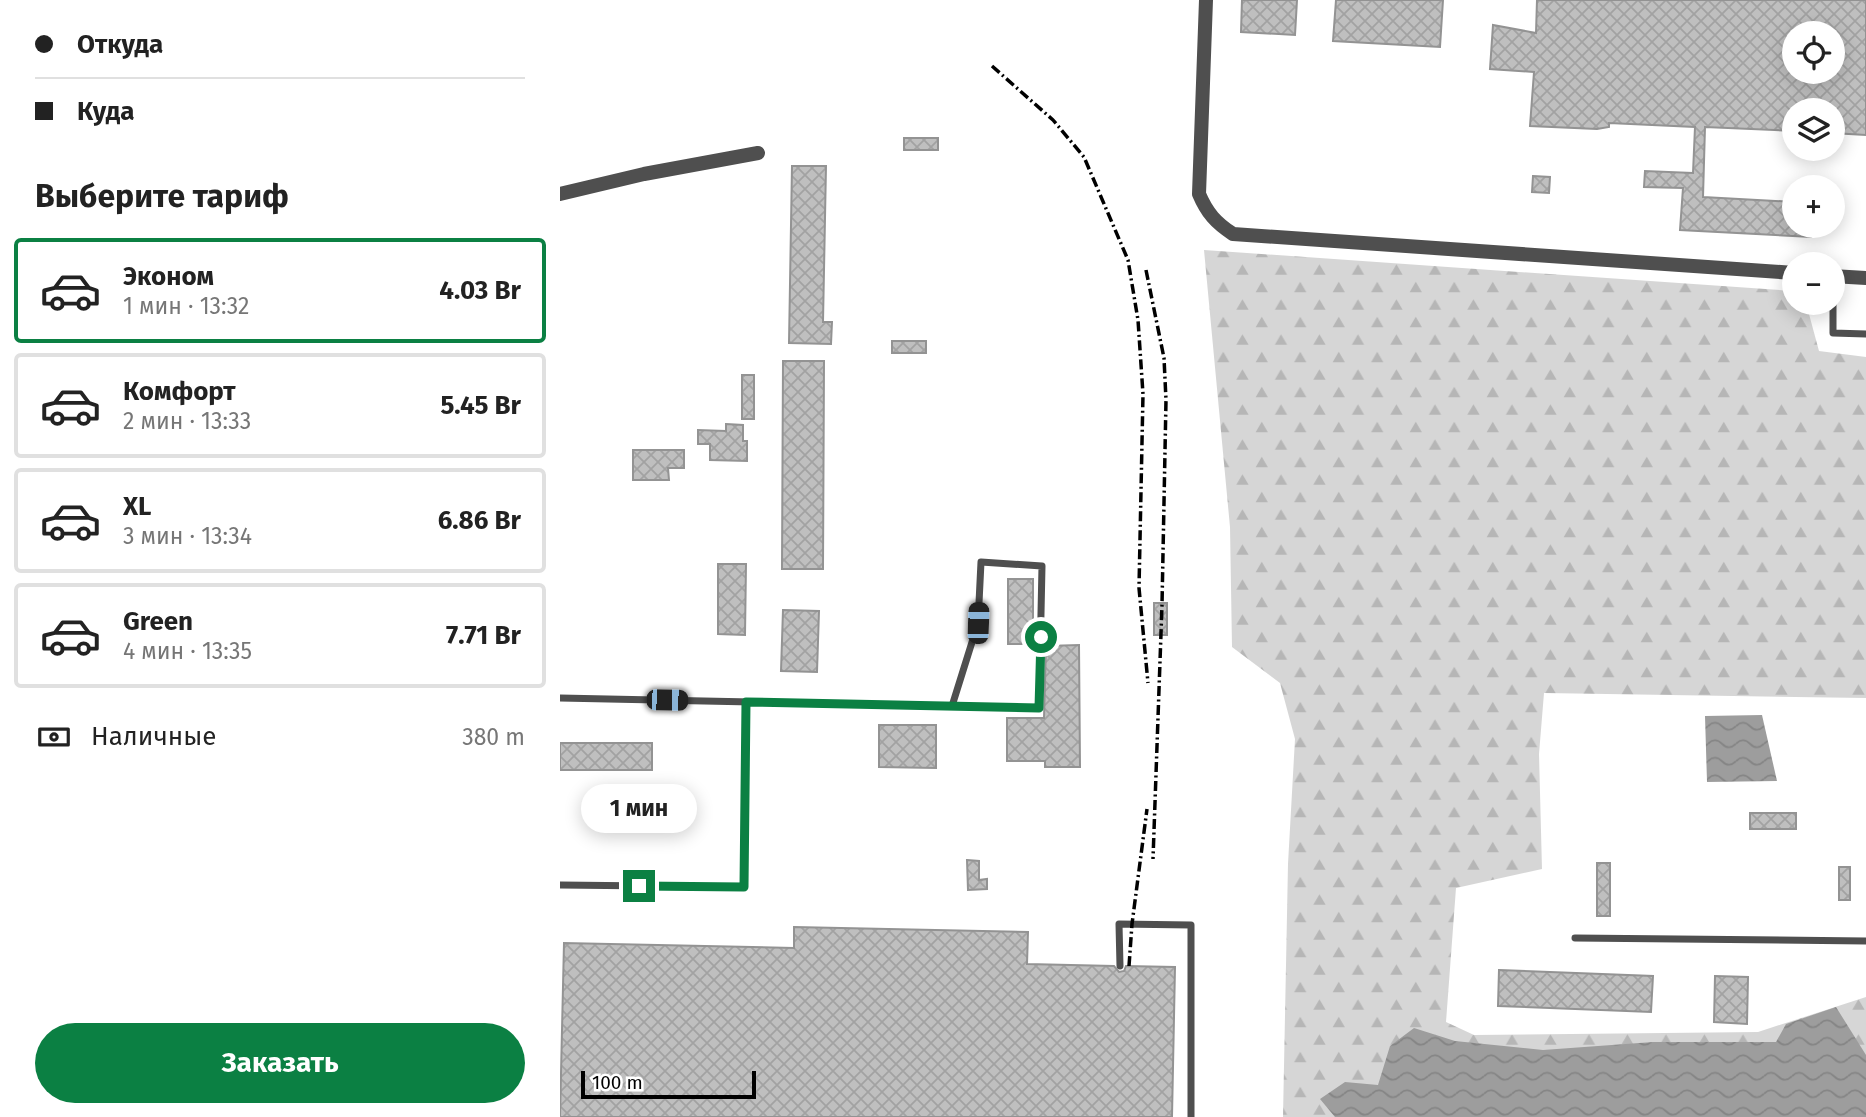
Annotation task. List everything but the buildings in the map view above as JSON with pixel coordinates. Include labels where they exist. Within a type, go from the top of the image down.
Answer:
[{"type":"street","points":[[1206,0],[1199,194],[1206,211],[1216,223],[1233,234],[1782,272]]},
{"type":"street","points":[[560,194],[643,174],[758,153]]},
{"type":"street","points":[[1845,277],[1866,278]]},
{"type":"lane","points":[[1833,315],[1833,333],[1866,334]]},
{"type":"lane","points":[[560,698],[1039,708],[1042,566],[981,562],[978,623],[952,706]]},
{"type":"lane","points":[[560,885],[744,887],[746,702]]},
{"type":"lane","points":[[1120,966],[1119,924],[1191,925],[1191,1117]]},
{"type":"lane","points":[[1575,938],[1866,941]]},
{"type":"green space","points":[[1204,250],[1782,290],[1782,315],[1809,315],[1819,351],[1866,357],[1866,698],[1544,693],[1539,754],[1542,869],[1456,888],[1446,1022],[1474,1035],[1758,1032],[1866,997],[1866,1117],[1283,1117],[1288,864],[1295,739],[1280,683],[1232,647],[1230,527]]},
{"type":"water","points":[[1762,715],[1777,781],[1707,782],[1705,716]]},
{"type":"water","points":[[1836,1007],[1866,1055],[1866,1117],[1335,1117],[1320,1099],[1345,1082],[1378,1085],[1390,1046],[1414,1028],[1455,1041],[1543,1050],[1653,1042],[1776,1042],[1786,1024]]},
{"type":"railway","points":[[992,66],[1053,120],[1084,157],[1128,260],[1138,320],[1143,394],[1139,588],[1148,683]]},
{"type":"railway","points":[[1146,270],[1164,358],[1166,400],[1153,859]]},
{"type":"railway","points":[[1129,966],[1147,809]]},
{"type":"route","points":[[639,886],[744,887],[746,702],[1039,708],[1041,637]]}]
